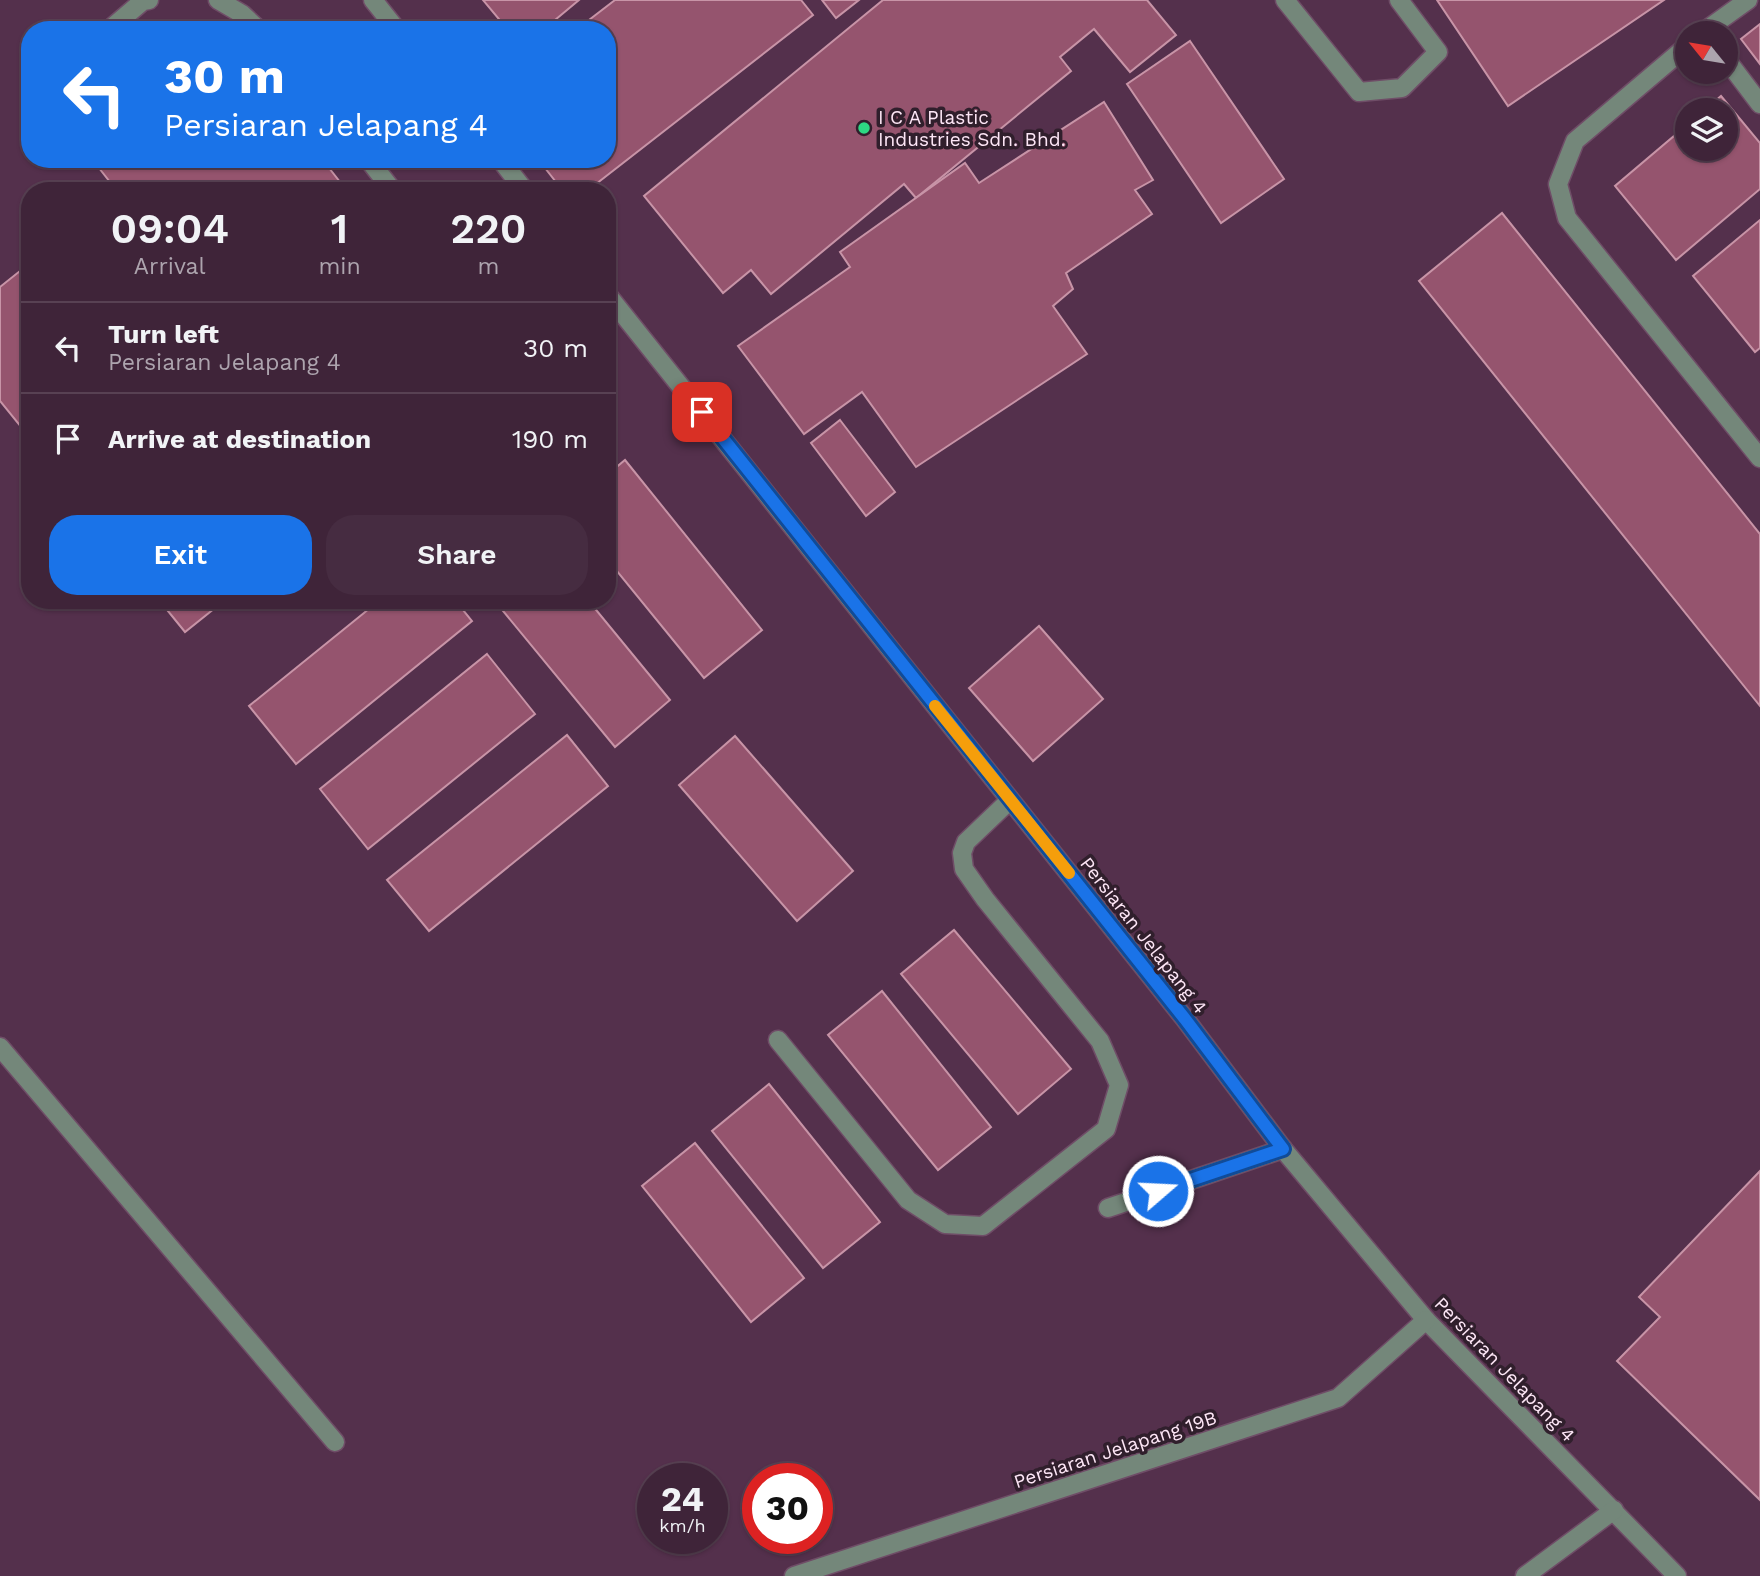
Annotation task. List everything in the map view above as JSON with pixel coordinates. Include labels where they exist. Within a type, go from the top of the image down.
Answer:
[{"type":"street","points":[[120,21],[143,1],[149,0]]},
{"type":"street","points":[[218,0],[249,21]]},
{"type":"street","points":[[373,0],[390,21]]},
{"type":"street","points":[[1285,0],[1359,92],[1402,88],[1438,52],[1399,0]]},
{"type":"street","points":[[1720,21],[1748,0]]},
{"type":"street","points":[[1675,56],[1575,141],[1558,184],[1567,219],[1760,458]]},
{"type":"street","points":[[1738,75],[1760,104]]},
{"type":"street","points":[[375,168],[386,182]]},
{"type":"street","points":[[507,168],[518,182]]},
{"type":"street","name":"Persiaran Jelapang 4","points":[[616,311],[1185,1019],[1283,1149],[1426,1320],[1677,1576]]},
{"type":"street","points":[[778,1040],[908,1200],[945,1224],[983,1226],[1107,1129],[1119,1085],[1100,1041],[985,899],[964,869],[962,853],[966,842],[1010,800]]},
{"type":"street","points":[[0,1047],[335,1442]]},
{"type":"street","points":[[1108,1208],[1283,1149]]},
{"type":"street","name":"Persiaran Jelapang 19B","points":[[794,1576],[1338,1398],[1426,1320]]},
{"type":"street","points":[[1525,1576],[1614,1510]]},
{"type":"building","points":[[483,0],[579,0],[554,21],[500,21]]},
{"type":"building","points":[[615,0],[801,0],[813,15],[599,182],[556,182],[545,168],[616,168],[616,21],[588,21]]},
{"type":"building","points":[[822,0],[859,0],[836,18]]},
{"type":"building","name":"I C A Plastic Industries Sdn. Bhd.","points":[[883,0],[1147,0],[1176,35],[1130,72],[1094,29],[1060,57],[1071,71],[916,198],[904,184],[771,294],[751,270],[723,293],[644,196]]},
{"type":"building","points":[[1437,0],[1664,0],[1508,106]]},
{"type":"building","points":[[1760,24],[1760,64],[1741,39]]},
{"type":"building","points":[[1190,41],[1284,179],[1221,223],[1127,84]]},
{"type":"building","points":[[1104,102],[1153,180],[1135,190],[1152,214],[1066,273],[1073,289],[1053,306],[1087,354],[916,467],[862,392],[804,434],[738,346],[850,267],[840,252],[965,163],[979,183]]},
{"type":"building","points":[[1738,116],[1760,143],[1760,189],[1676,260],[1615,186],[1675,135],[1675,161],[1738,161]]},
{"type":"building","points":[[99,168],[329,168],[340,182],[110,182]]},
{"type":"building","points":[[1502,213],[1760,534],[1760,706],[1419,281]]},
{"type":"building","points":[[1760,220],[1760,348],[1755,352],[1693,276]]},
{"type":"building","points":[[21,270],[21,427],[0,401],[0,287]]},
{"type":"building","points":[[840,420],[895,492],[866,516],[811,443]]},
{"type":"building","points":[[625,460],[762,630],[704,678],[616,570],[616,468]]},
{"type":"building","points":[[166,609],[214,609],[185,632]]},
{"type":"building","points":[[369,609],[462,609],[472,621],[296,764],[249,706]]},
{"type":"building","points":[[501,609],[595,609],[670,700],[615,747]]},
{"type":"building","points":[[1039,626],[1103,699],[1033,761],[969,688]]},
{"type":"building","points":[[487,654],[535,714],[368,849],[320,789]]},
{"type":"building","points":[[567,735],[608,786],[429,931],[387,880]]},
{"type":"building","points":[[735,736],[853,871],[797,921],[679,785]]},
{"type":"building","points":[[954,930],[1071,1069],[1018,1114],[901,974]]},
{"type":"building","points":[[882,991],[991,1127],[938,1170],[828,1035]]},
{"type":"building","points":[[769,1084],[880,1222],[823,1268],[712,1131]]},
{"type":"building","points":[[695,1143],[804,1278],[751,1322],[642,1186]]},
{"type":"building","points":[[1760,1171],[1760,1500],[1617,1361],[1660,1317],[1639,1297]]},
{"type":"slow traffic","points":[[935,706],[1069,873]]},
{"type":"place","name":"I C A Plastic Industries Sdn. Bhd.","points":[[864,128]]},
{"type":"route","points":[[702,412],[1185,1019],[1283,1149],[1158,1191]]}]
